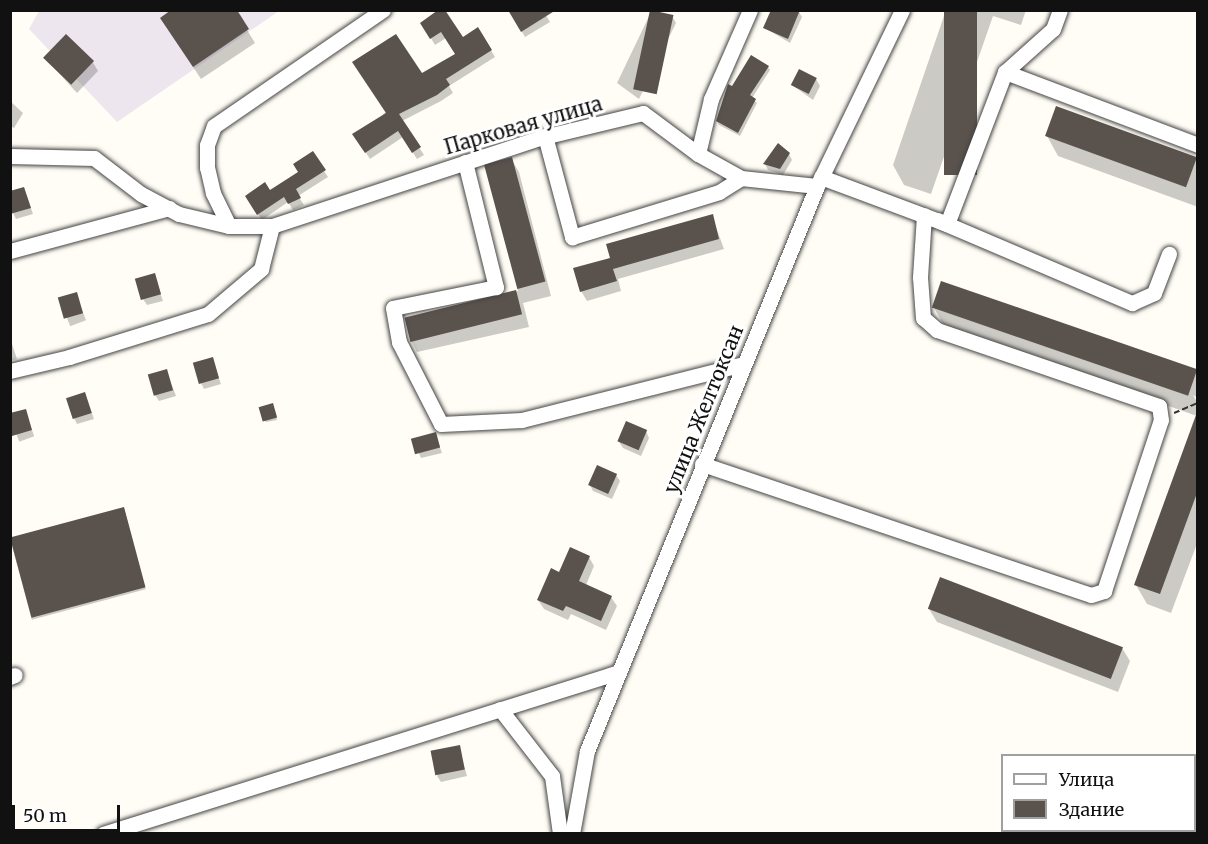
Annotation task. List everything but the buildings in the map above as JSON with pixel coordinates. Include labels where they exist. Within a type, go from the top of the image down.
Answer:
[{"type":"street","points":[[229,226],[213,193],[207,168],[207,145],[214,126],[383,10]]},
{"type":"street","points":[[698,154],[711,99],[750,10]]},
{"type":"street","name":"улица Желтоксан","points":[[572,834],[587,751],[702,464],[819,182],[902,10]]},
{"type":"street","points":[[702,464],[1099,595],[1106,586],[1161,420],[1159,406],[937,330],[923,318],[920,277],[929,217],[947,224],[1005,72],[1053,29],[1060,10]]},
{"type":"street","points":[[1005,72],[1197,146]]},
{"type":"street","name":"Парковая улица","points":[[10,156],[94,158],[141,194],[169,208],[229,226],[272,226],[545,136],[643,113],[698,154],[741,178],[819,182],[929,217],[1132,303],[1154,293],[1169,254]]},
{"type":"street","points":[[545,136],[572,237],[719,192],[741,178]]},
{"type":"street","points":[[465,162],[496,287],[393,308],[399,342],[441,424],[522,420],[743,364]]},
{"type":"street","points":[[10,251],[169,208]]},
{"type":"street","points":[[10,370],[69,357],[208,314],[261,269],[272,226]]},
{"type":"street","points":[[103,834],[619,672]]},
{"type":"street","points":[[500,710],[552,776],[560,834]]},
{"type":"path","points":[[1161,420],[1197,403]]},
{"type":"shaded area","points":[[39,11],[279,11],[117,122],[29,29]]}]
